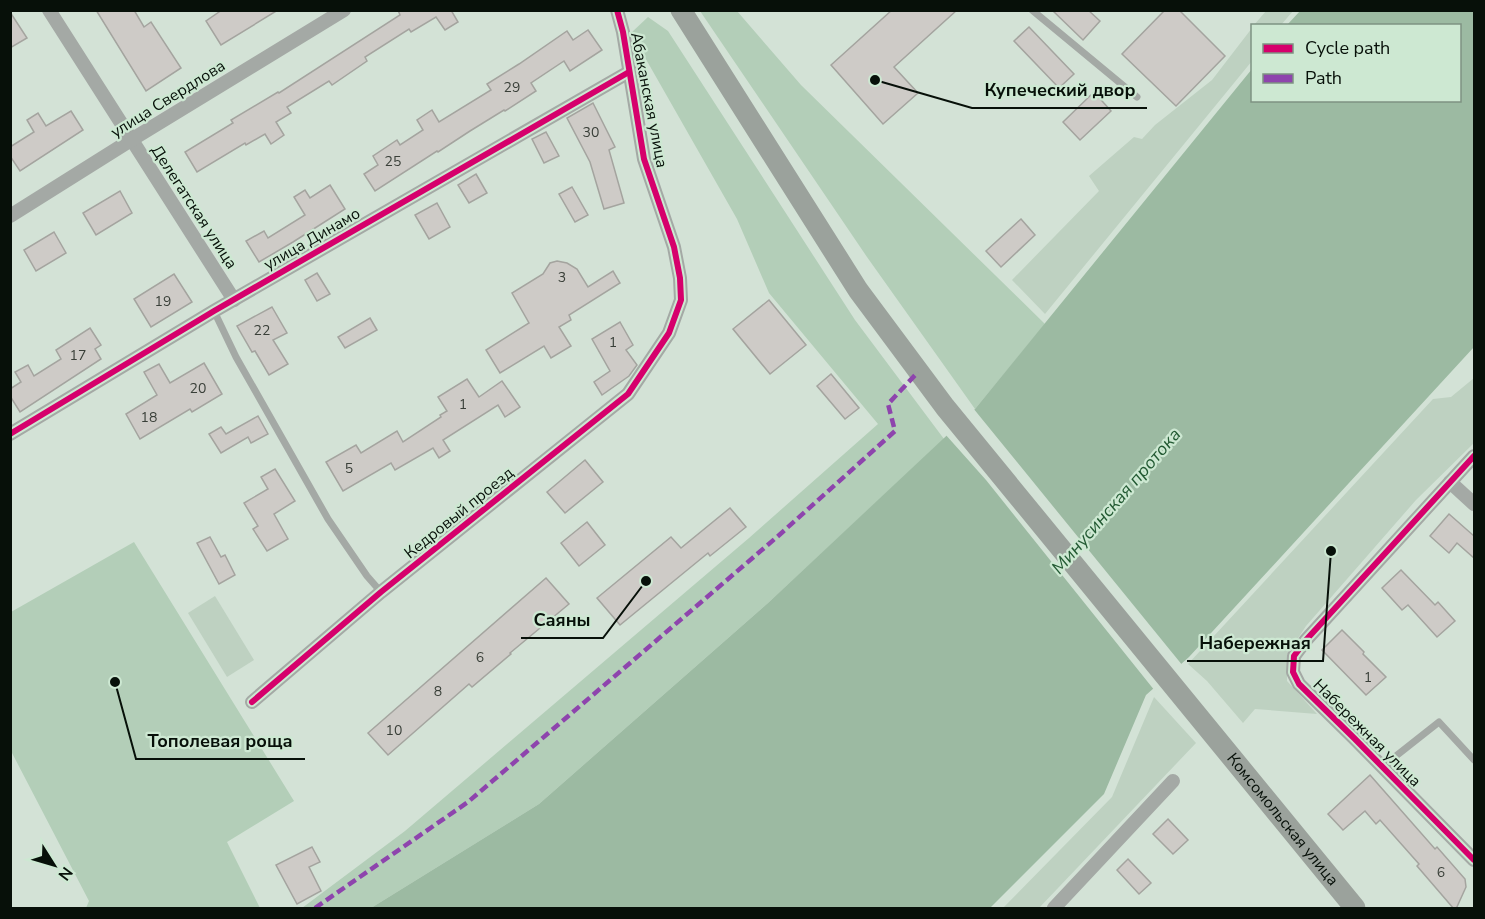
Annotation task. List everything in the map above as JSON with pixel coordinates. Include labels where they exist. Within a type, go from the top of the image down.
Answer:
[{"type":"main road","name":"Комсомольская улица","points":[[681,10],[858,290],[945,407],[1355,909]]},
{"type":"street","name":"Делегатская улица","points":[[49,10],[234,300]]},
{"type":"street","name":"улица Свердлова","points":[[10,216],[344,10]]},
{"type":"street","name":"Абаканская улица","points":[[617,10],[623,32],[644,159],[674,247],[680,278],[681,300],[669,333]]},
{"type":"street","name":"улица Динамо","points":[[10,434],[214,311],[629,72]]},
{"type":"street","name":"Кедровый проезд","points":[[252,702],[381,592],[628,394],[669,333]]},
{"type":"street","name":"Набережная улица","points":[[1474,456],[1306,640],[1294,656],[1293,672],[1299,684],[1474,860]]},
{"type":"street","points":[[1450,482],[1474,504]]},
{"type":"street","points":[[1054,909],[1173,781]]},
{"type":"lane","points":[[1032,10],[1137,97]]},
{"type":"lane","points":[[214,311],[241,366],[328,519],[367,576],[381,592]]},
{"type":"lane","points":[[1382,766],[1439,722],[1474,760]]},
{"type":"shaded area","points":[[1266,10],[1293,11],[1282,24],[1255,24]]},
{"type":"shaded area","points":[[700,11],[737,11],[801,85],[1045,324],[975,409],[867,257]]},
{"type":"shaded area","points":[[648,17],[668,31],[855,320],[944,439],[768,603],[539,804],[371,908],[302,908],[405,831],[749,538],[878,424],[769,293],[737,219],[631,33]]},
{"type":"shaded area","points":[[1251,29],[1251,62],[1045,314],[1012,280],[1099,191],[1089,176],[1134,137],[1142,139],[1155,125],[1212,80]]},
{"type":"shaded area","points":[[1474,378],[1474,443],[1416,500],[1306,626],[1287,655],[1287,681],[1317,714],[1255,709],[1243,723],[1207,681],[1188,664],[1433,399],[1451,397]]},
{"type":"shaded area","points":[[134,542],[294,801],[227,842],[260,908],[86,908],[89,901],[11,751],[11,612]]},
{"type":"shaded area","points":[[215,596],[254,660],[227,677],[188,613]]},
{"type":"shaded area","points":[[1154,697],[1196,743],[1039,908],[1003,908],[1112,797]]},
{"type":"water","name":"Минусинская протока","points":[[1300,11],[1474,11],[1474,347],[1189,657],[1146,695],[1104,794],[990,908],[371,908],[539,804],[768,603],[975,409],[1251,70],[1251,102],[1461,102],[1461,24],[1288,24]]},
{"type":"pier","points":[[973,408],[1183,666],[1155,691],[986,480],[945,434]]},
{"type":"building","points":[[96,10],[134,10],[144,27],[151,22],[181,68],[146,91]]},
{"type":"building","points":[[222,10],[278,10],[221,45],[206,21]]},
{"type":"building","points":[[398,10],[451,10],[458,22],[445,30],[436,17],[411,32],[409,29],[365,57],[367,61],[332,85],[329,81],[287,107],[291,113],[276,122],[284,135],[271,144],[265,134],[246,145],[245,143],[197,172],[185,152],[233,123],[231,120],[279,93],[400,15]]},
{"type":"building","points":[[892,10],[957,10],[894,67],[918,93],[883,124],[831,65]]},
{"type":"building","points":[[1052,10],[1088,10],[1100,21],[1083,40]]},
{"type":"building","points":[[1165,10],[1179,10],[1225,56],[1176,106],[1122,54]]},
{"type":"building","points":[[10,12],[27,38],[10,48]]},
{"type":"building","points":[[1029,27],[1074,74],[1059,88],[1014,41]]},
{"type":"building","points":[[588,30],[602,50],[570,71],[564,61],[531,83],[536,91],[375,191],[364,174],[378,165],[373,156],[397,140],[400,145],[423,130],[417,120],[432,110],[439,122],[491,90],[487,84],[567,31],[573,40]]},
{"type":"building","points":[[1094,92],[1111,111],[1080,140],[1063,122]]},
{"type":"building","points":[[593,103],[615,147],[609,150],[624,203],[604,209],[590,162],[567,118]]},
{"type":"building","points":[[71,111],[83,130],[20,171],[10,156],[10,147],[34,132],[27,120],[38,113],[46,126]]},
{"type":"building","points":[[546,132],[559,156],[544,163],[532,139]]},
{"type":"building","points":[[476,174],[487,193],[469,203],[458,185]]},
{"type":"building","points":[[330,185],[345,209],[259,262],[246,241],[264,231],[268,238],[305,215],[294,197],[305,190],[310,198]]},
{"type":"building","points":[[572,187],[588,215],[575,222],[559,194]]},
{"type":"building","points":[[120,191],[132,213],[96,235],[83,213]]},
{"type":"building","points":[[437,203],[450,227],[429,239],[415,215]]},
{"type":"building","points":[[1021,219],[1035,235],[1001,267],[986,251]]},
{"type":"building","points":[[54,232],[66,253],[36,271],[24,250]]},
{"type":"building","points":[[557,261],[567,263],[577,269],[588,287],[613,271],[620,283],[569,315],[571,320],[559,327],[571,346],[551,358],[544,346],[500,373],[486,350],[529,323],[512,293],[543,274],[550,263]]},
{"type":"building","points":[[317,273],[330,294],[317,301],[305,280]]},
{"type":"building","points":[[174,274],[192,302],[151,327],[134,299]]},
{"type":"building","points":[[769,300],[806,345],[770,374],[733,329]]},
{"type":"building","points":[[272,307],[287,333],[273,340],[288,364],[269,375],[237,326]]},
{"type":"building","points":[[370,318],[377,330],[345,348],[338,337]]},
{"type":"building","points":[[620,322],[633,345],[626,350],[637,365],[629,376],[602,395],[594,382],[610,371],[592,339]]},
{"type":"building","points":[[90,328],[101,345],[95,349],[101,359],[20,412],[10,396],[10,389],[21,382],[15,372],[28,365],[34,376],[61,359],[56,350]]},
{"type":"building","points":[[204,363],[222,394],[192,412],[190,409],[140,439],[126,414],[157,395],[144,372],[159,364],[170,383]]},
{"type":"building","points":[[831,374],[859,408],[845,419],[817,386]]},
{"type":"building","points":[[467,379],[479,397],[502,381],[520,407],[505,417],[498,405],[443,440],[450,451],[439,458],[433,448],[395,470],[391,463],[343,491],[326,462],[356,445],[361,453],[397,431],[403,442],[441,417],[440,415],[447,411],[438,397]]},
{"type":"building","points":[[258,416],[268,434],[251,443],[248,437],[221,453],[209,434],[221,427],[226,434]]},
{"type":"building","points":[[585,460],[603,482],[565,513],[547,492]]},
{"type":"building","points":[[275,469],[295,501],[274,514],[288,539],[267,551],[253,529],[258,526],[244,503],[268,489],[261,477]]},
{"type":"building","points":[[730,508],[746,527],[710,556],[708,553],[620,625],[597,598],[671,537],[681,548]]},
{"type":"building","points":[[1449,514],[1474,536],[1474,558],[1457,543],[1449,553],[1430,536]]},
{"type":"building","points":[[587,522],[605,545],[579,566],[561,543]]},
{"type":"building","points":[[210,537],[221,557],[225,555],[235,575],[219,584],[197,543]]},
{"type":"building","points":[[1401,570],[1435,605],[1438,602],[1455,621],[1437,637],[1408,605],[1402,610],[1382,588]]},
{"type":"building","points":[[546,578],[569,604],[472,687],[469,684],[388,755],[368,733]]},
{"type":"building","points":[[1342,630],[1386,677],[1366,695],[1322,650]]},
{"type":"building","points":[[1370,775],[1435,849],[1437,847],[1465,879],[1466,887],[1456,909],[1380,820],[1376,824],[1365,811],[1343,830],[1328,814]]},
{"type":"building","points":[[1168,819],[1188,840],[1173,854],[1153,834]]},
{"type":"building","points":[[312,847],[320,862],[309,867],[321,891],[297,904],[276,865]]},
{"type":"building","points":[[1128,859],[1151,883],[1139,894],[1117,870]]},
{"type":"marked path","points":[[315,908],[468,802],[777,537],[895,431],[888,404],[918,372]]},
{"type":"cycle path","points":[[252,702],[381,592],[628,394],[669,333],[681,300],[680,278],[674,247],[644,159],[623,32],[617,10]]},
{"type":"cycle path","points":[[10,434],[214,311],[629,72]]},
{"type":"cycle path","points":[[1474,456],[1306,640],[1294,656],[1293,672],[1299,684],[1474,860]]},
{"type":"place","name":"Купеческий двор","points":[[875,80]]},
{"type":"place","name":"Набережная","points":[[1331,551]]},
{"type":"place","name":"Саяны","points":[[646,581]]},
{"type":"place","name":"Тополевая роща","points":[[115,682]]}]
